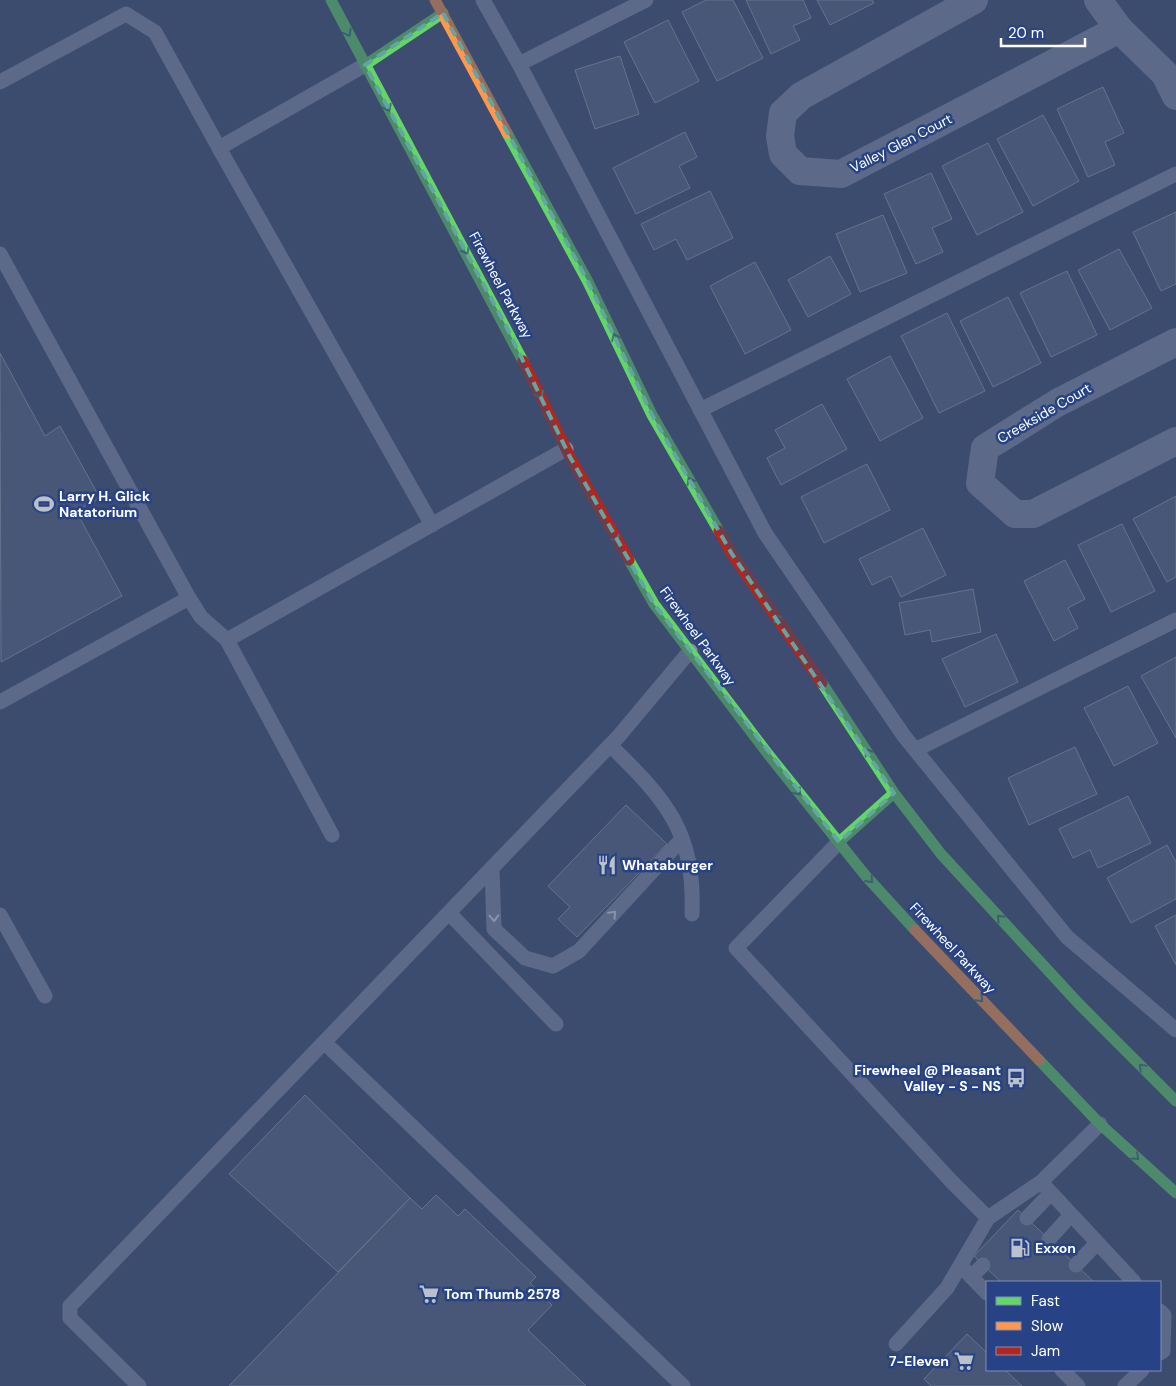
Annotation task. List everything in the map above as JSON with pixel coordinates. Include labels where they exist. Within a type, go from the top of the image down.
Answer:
[{"type":"main road","name":"Firewheel Parkway","points":[[331,0],[506,326],[566,449],[654,604],[775,764],[839,842],[964,983],[1100,1124],[1176,1193]]},
{"type":"main road","points":[[435,0],[588,282],[652,415],[732,554],[841,711],[894,793],[941,854],[1079,1004],[1176,1101]]},
{"type":"main road","points":[[365,65],[443,13]]},
{"type":"main road","points":[[839,842],[894,793]]},
{"type":"street","name":"Valley Glen Court","points":[[974,0],[801,96],[783,114],[780,136],[783,154],[800,171],[841,174],[1119,30]]},
{"type":"street","points":[[1098,0],[1119,30],[1172,79]]},
{"type":"street","name":"Creekside Court","points":[[1176,342],[1057,403],[985,448],[980,483],[1015,514],[1033,514],[1176,441]]},
{"type":"lane","points":[[483,0],[519,64],[765,533],[915,750],[1066,938],[1176,1030]]},
{"type":"lane","points":[[519,64],[646,0]]},
{"type":"lane","points":[[0,82],[126,14],[155,32],[432,525]]},
{"type":"lane","points":[[219,148],[365,65]]},
{"type":"lane","points":[[700,410],[1176,174]]},
{"type":"lane","points":[[0,254],[189,598],[201,618],[227,640],[332,835]]},
{"type":"lane","points":[[227,640],[566,449]]},
{"type":"lane","points":[[0,702],[189,598]]},
{"type":"lane","points":[[915,750],[1176,620]]},
{"type":"lane","points":[[139,1386],[70,1318],[70,1306],[450,914],[610,745],[690,651]]},
{"type":"lane","points":[[610,745],[649,784],[674,818],[690,857],[693,889],[692,914]]},
{"type":"lane","points":[[492,869],[494,929],[525,958],[553,966],[579,951],[682,839]]},
{"type":"lane","points":[[839,842],[736,948],[952,1182],[988,1218]]},
{"type":"lane","points":[[450,914],[556,1024]]},
{"type":"lane","points":[[0,915],[45,996]]},
{"type":"lane","points":[[325,1042],[683,1386]]},
{"type":"lane","points":[[1027,1218],[1046,1188],[1100,1124]]},
{"type":"lane","points":[[966,1272],[988,1218],[1046,1188]]},
{"type":"lane","points":[[1046,1188],[1097,1243],[1127,1280]]},
{"type":"lane","points":[[1048,1239],[1071,1215]]},
{"type":"lane","points":[[1076,1265],[1097,1243]]},
{"type":"lane","points":[[896,1344],[948,1288],[966,1272],[983,1265]]},
{"type":"lane","points":[[966,1272],[986,1292]]},
{"type":"lane","points":[[1161,1312],[1164,1315],[1163,1351],[1161,1352]]},
{"type":"lane","points":[[1125,1386],[1141,1371]]},
{"type":"highlighted area","points":[[443,13],[588,282],[652,415],[732,554],[894,793],[839,842],[654,604],[570,457],[506,326],[365,65]]},
{"type":"building","points":[[706,0],[733,0],[763,58],[717,81],[682,12]]},
{"type":"building","points":[[746,0],[803,0],[811,18],[793,26],[800,40],[771,54]]},
{"type":"building","points":[[817,0],[872,0],[874,3],[830,25]]},
{"type":"building","points":[[668,20],[699,81],[655,103],[624,42]]},
{"type":"building","points":[[620,56],[639,114],[595,129],[575,70]]},
{"type":"building","points":[[1103,87],[1124,133],[1105,142],[1115,165],[1088,177],[1057,109]]},
{"type":"building","points":[[1043,115],[1079,181],[1033,206],[997,139]]},
{"type":"building","points":[[685,132],[697,157],[679,166],[690,188],[636,214],[613,168]]},
{"type":"building","points":[[988,143],[1023,212],[977,235],[942,166]]},
{"type":"building","points":[[931,173],[952,219],[932,228],[943,252],[916,264],[884,194]]},
{"type":"building","points":[[710,191],[733,238],[687,260],[676,239],[654,250],[641,224]]},
{"type":"building","points":[[1176,212],[1176,284],[1161,291],[1133,232]]},
{"type":"building","points":[[883,215],[907,273],[860,292],[836,234]]},
{"type":"building","points":[[1119,249],[1152,308],[1110,330],[1078,270]]},
{"type":"building","points":[[830,256],[851,294],[808,317],[788,280]]},
{"type":"building","points":[[755,262],[791,330],[745,354],[710,286]]},
{"type":"building","points":[[1067,271],[1097,335],[1051,357],[1020,293]]},
{"type":"building","points":[[1008,297],[1041,363],[993,387],[960,321]]},
{"type":"building","points":[[947,313],[985,391],[939,413],[901,336]]},
{"type":"building","name":"Larry H. Glick Natatorium","points":[[0,353],[45,436],[60,426],[100,498],[76,511],[122,596],[1,662]]},
{"type":"building","points":[[890,356],[923,418],[880,441],[847,379]]},
{"type":"building","points":[[822,404],[847,449],[781,485],[767,458],[785,448],[775,430]]},
{"type":"building","points":[[867,464],[890,510],[824,543],[801,497]]},
{"type":"building","points":[[1176,496],[1176,577],[1167,582],[1133,519]]},
{"type":"building","points":[[1122,524],[1155,591],[1111,612],[1078,545]]},
{"type":"building","points":[[923,528],[946,575],[901,597],[891,576],[872,585],[859,559]]},
{"type":"building","points":[[1065,560],[1085,599],[1068,608],[1078,628],[1054,641],[1024,581]]},
{"type":"building","points":[[973,589],[981,632],[932,642],[930,630],[905,635],[899,603]]},
{"type":"building","points":[[996,634],[1018,682],[965,707],[942,659]]},
{"type":"building","points":[[1176,657],[1176,738],[1141,676]]},
{"type":"building","points":[[1128,686],[1158,743],[1114,766],[1084,708]]},
{"type":"building","points":[[1075,747],[1097,794],[1029,825],[1008,778]]},
{"type":"building","points":[[1128,796],[1151,843],[1098,868],[1090,850],[1073,858],[1059,829]]},
{"type":"building","name":"Whataburger","points":[[626,805],[667,844],[577,937],[558,919],[570,907],[548,886]]},
{"type":"building","points":[[1167,845],[1176,862],[1176,899],[1131,923],[1107,878]]},
{"type":"building","points":[[1176,915],[1176,965],[1155,926]]},
{"type":"building","points":[[305,1095],[410,1198],[338,1272],[229,1174]]},
{"type":"building","name":"Tom Thumb 2578","points":[[436,1195],[458,1216],[465,1209],[536,1277],[530,1283],[552,1305],[528,1330],[586,1386],[229,1386],[410,1198],[422,1209]]},
{"type":"building","name":"Exxon","points":[[1018,1210],[1093,1281],[1000,1281],[974,1256]]},
{"type":"building","name":"7-Eleven","points":[[967,1334],[986,1352],[986,1371],[1006,1371],[1022,1386],[931,1386],[924,1379]]},
{"type":"traffic: fast","points":[[331,0],[523,361]]},
{"type":"traffic: fast","points":[[365,65],[443,13]]},
{"type":"traffic: fast","points":[[507,133],[588,282],[652,415],[719,531]]},
{"type":"traffic: fast","points":[[629,560],[654,604],[768,754],[865,875],[915,930]]},
{"type":"traffic: fast","points":[[822,683],[894,793],[941,854],[1079,1004],[1176,1101]]},
{"type":"traffic: fast","points":[[839,842],[894,793]]},
{"type":"traffic: fast","points":[[1039,1060],[1100,1124],[1176,1193]]},
{"type":"traffic: slow","points":[[435,0],[507,133]]},
{"type":"traffic: slow","points":[[915,930],[1039,1060]]},
{"type":"traffic: jam","points":[[523,361],[570,457],[629,560]]},
{"type":"traffic: jam","points":[[719,531],[732,554],[822,683]]},
{"type":"place","name":"Larry H. Glick Natatorium","points":[[44,504]]},
{"type":"place","name":"Whataburger","points":[[607,865]]},
{"type":"place","name":"Firewheel @ Pleasant Valley - S - NS","points":[[1016,1078]]},
{"type":"place","name":"Exxon","points":[[1020,1248]]},
{"type":"place","name":"Tom Thumb 2578","points":[[429,1294]]},
{"type":"place","name":"7-Eleven","points":[[964,1361]]}]
